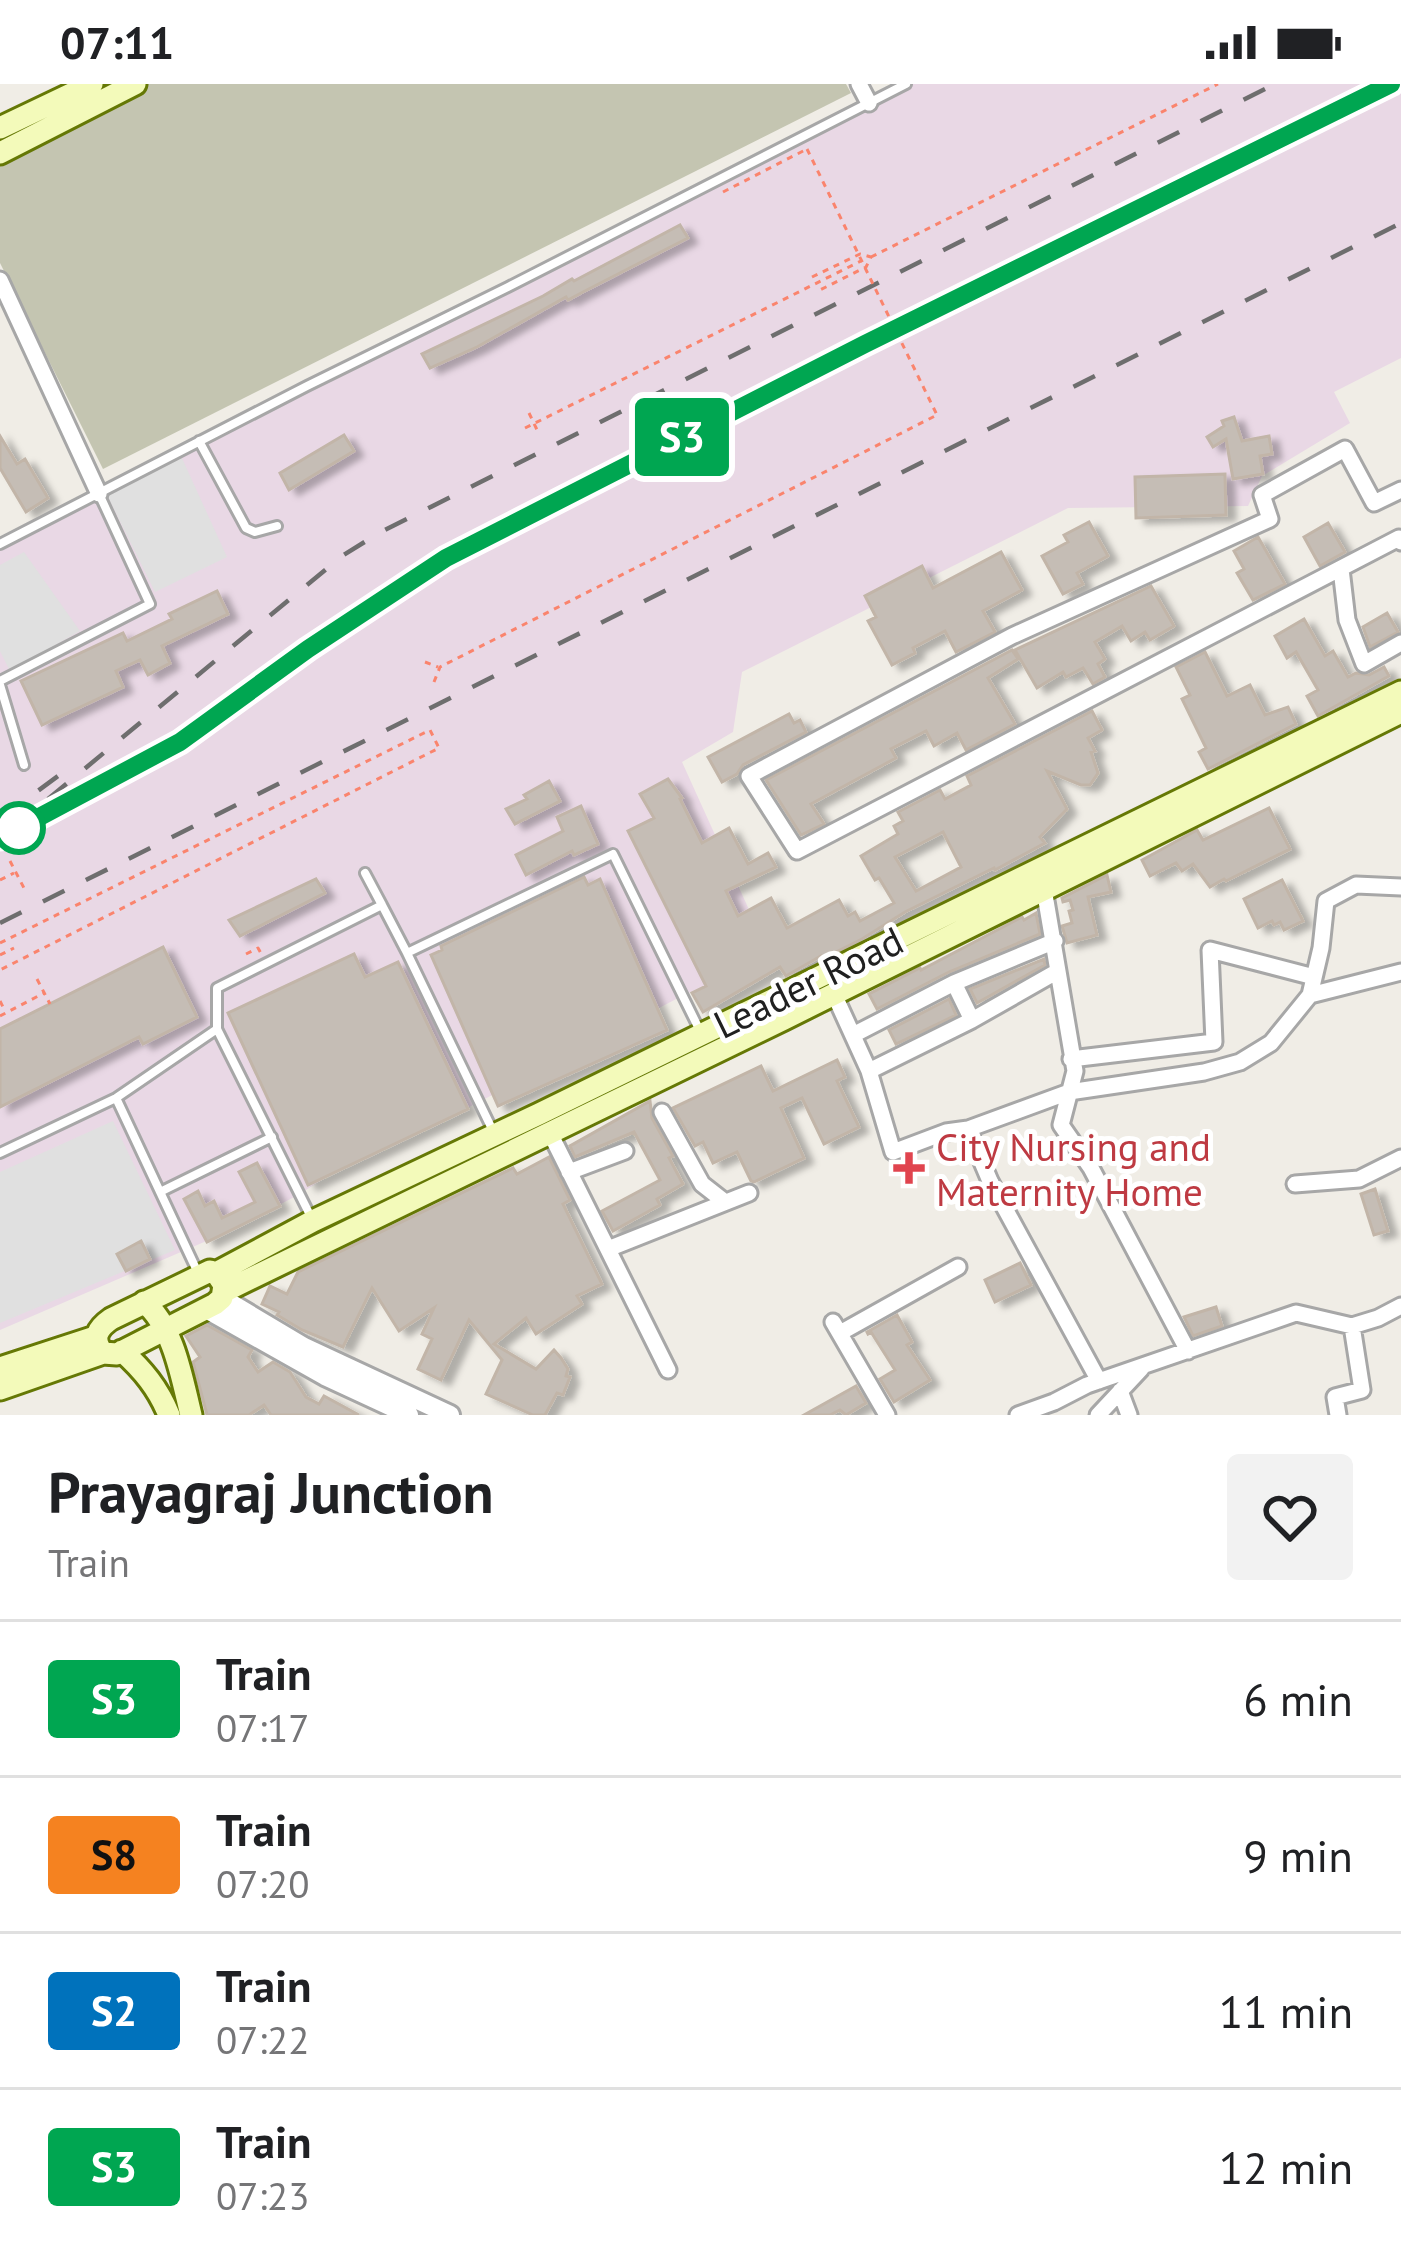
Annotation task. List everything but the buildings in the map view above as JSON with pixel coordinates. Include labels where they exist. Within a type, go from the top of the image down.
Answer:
[{"type":"main road","points":[[0,128],[92,84]]},
{"type":"main road","points":[[0,153],[135,84]]},
{"type":"main road","name":"Leader Road","points":[[209,1288],[313,1221],[1401,692]]},
{"type":"main road","name":"Leader Road","points":[[209,1288],[550,1132],[1401,712]]},
{"type":"main road","points":[[107,1347],[103,1324],[144,1302],[209,1288]]},
{"type":"main road","points":[[0,1389],[164,1329],[209,1288]]},
{"type":"main road","points":[[144,1302],[164,1329],[191,1415]]},
{"type":"main road","points":[[0,1368],[107,1347],[145,1372],[169,1415]]},
{"type":"street","points":[[859,84],[868,104]]},
{"type":"street","points":[[0,280],[99,494]]},
{"type":"street","points":[[1401,490],[1374,502],[1345,449],[1262,495],[1270,519],[1012,636],[749,776],[797,850],[1399,538],[1401,542]]},
{"type":"street","points":[[1340,569],[1347,620],[1364,664],[1401,643]]},
{"type":"street","points":[[835,994],[869,1072],[893,1152],[1070,1092],[1240,1063],[1271,1043],[1310,995],[1326,902],[1356,885],[1401,887]]},
{"type":"street","points":[[1044,889],[1075,1071],[1061,1125],[1091,1168],[1188,1351]]},
{"type":"street","points":[[853,1035],[954,983],[1055,941]]},
{"type":"street","points":[[1071,1059],[1214,1042],[1210,950],[1314,977]]},
{"type":"street","points":[[869,1072],[1058,971]]},
{"type":"street","points":[[1310,995],[1401,972]]},
{"type":"street","points":[[954,983],[972,1020]]},
{"type":"street","points":[[662,1112],[702,1184],[724,1202]]},
{"type":"street","points":[[968,1129],[990,1181],[1099,1381]]},
{"type":"street","points":[[550,1132],[668,1370]]},
{"type":"street","points":[[568,1172],[626,1150]]},
{"type":"street","points":[[1295,1184],[1358,1179],[1401,1159]]},
{"type":"street","points":[[608,1249],[749,1192]]},
{"type":"street","points":[[886,1415],[837,1327],[958,1268]]},
{"type":"street","points":[[209,1288],[325,1376],[409,1415]]},
{"type":"street","points":[[209,1288],[304,1347],[450,1415]]},
{"type":"street","points":[[1018,1415],[1099,1381],[1295,1313],[1352,1326],[1401,1306]]},
{"type":"street","points":[[1338,1415],[1335,1396],[1362,1390],[1352,1326]]},
{"type":"street","points":[[1098,1415],[1143,1366]]},
{"type":"street","points":[[1120,1391],[1129,1415]]},
{"type":"lane","points":[[0,544],[906,84]]},
{"type":"lane","points":[[200,441],[246,528],[255,532],[277,526]]},
{"type":"lane","points":[[24,765],[0,683],[150,604],[99,494]]},
{"type":"lane","points":[[407,953],[613,854],[701,1035]]},
{"type":"lane","points":[[365,873],[495,1135]]},
{"type":"lane","points":[[313,1221],[217,1029],[217,988],[382,905]]},
{"type":"lane","points":[[0,1153],[116,1098],[217,1029]]},
{"type":"lane","points":[[116,1098],[209,1288]]},
{"type":"lane","points":[[160,1192],[272,1137]]},
{"type":"path","points":[[525,428],[860,254],[871,256],[1218,84]]},
{"type":"path","points":[[434,682],[440,667],[937,415],[806,149],[742,182]]},
{"type":"path","points":[[814,279],[819,292],[866,267],[871,256]]},
{"type":"path","points":[[814,279],[861,261]]},
{"type":"path","points":[[529,413],[539,434]]},
{"type":"path","points":[[424,662],[440,667]]},
{"type":"path","points":[[0,943],[430,730],[439,748],[0,970]]},
{"type":"path","points":[[10,861],[25,890]]},
{"type":"path","points":[[0,880],[16,872]]},
{"type":"path","points":[[0,956],[14,948]]},
{"type":"path","points":[[37,979],[50,1004]]},
{"type":"path","points":[[0,1001],[3,1014],[44,994]]},
{"type":"shaded area","points":[[144,84],[846,84],[851,93],[103,469],[0,263],[0,156]]},
{"type":"shaded area","points":[[906,84],[1401,84],[1401,358],[1334,392],[1350,423],[1262,476],[1248,506],[1068,508],[742,672],[733,732],[682,762],[770,956],[330,1174],[225,1233],[0,1330],[0,545]]},
{"type":"shaded area","points":[[181,456],[227,557],[155,592],[106,493]]},
{"type":"shaded area","points":[[24,552],[80,631],[10,671],[0,651],[0,565]]},
{"type":"shaded area","points":[[113,1121],[175,1250],[0,1323],[0,1172]]},
{"type":"railway","points":[[48,799],[342,556],[379,533],[1275,84]]},
{"type":"railway","points":[[0,838],[180,742],[308,649],[446,558],[822,365],[1391,84]]},
{"type":"railway","points":[[0,923],[1401,223]]},
{"type":"railway","points":[[0,819],[58,776]]},
{"type":"train","name":"S3","points":[[0,838],[180,742],[308,649],[446,558],[1391,84]]},
{"type":"place","name":"City Nursing and Maternity Home","points":[[909,1168]]}]
